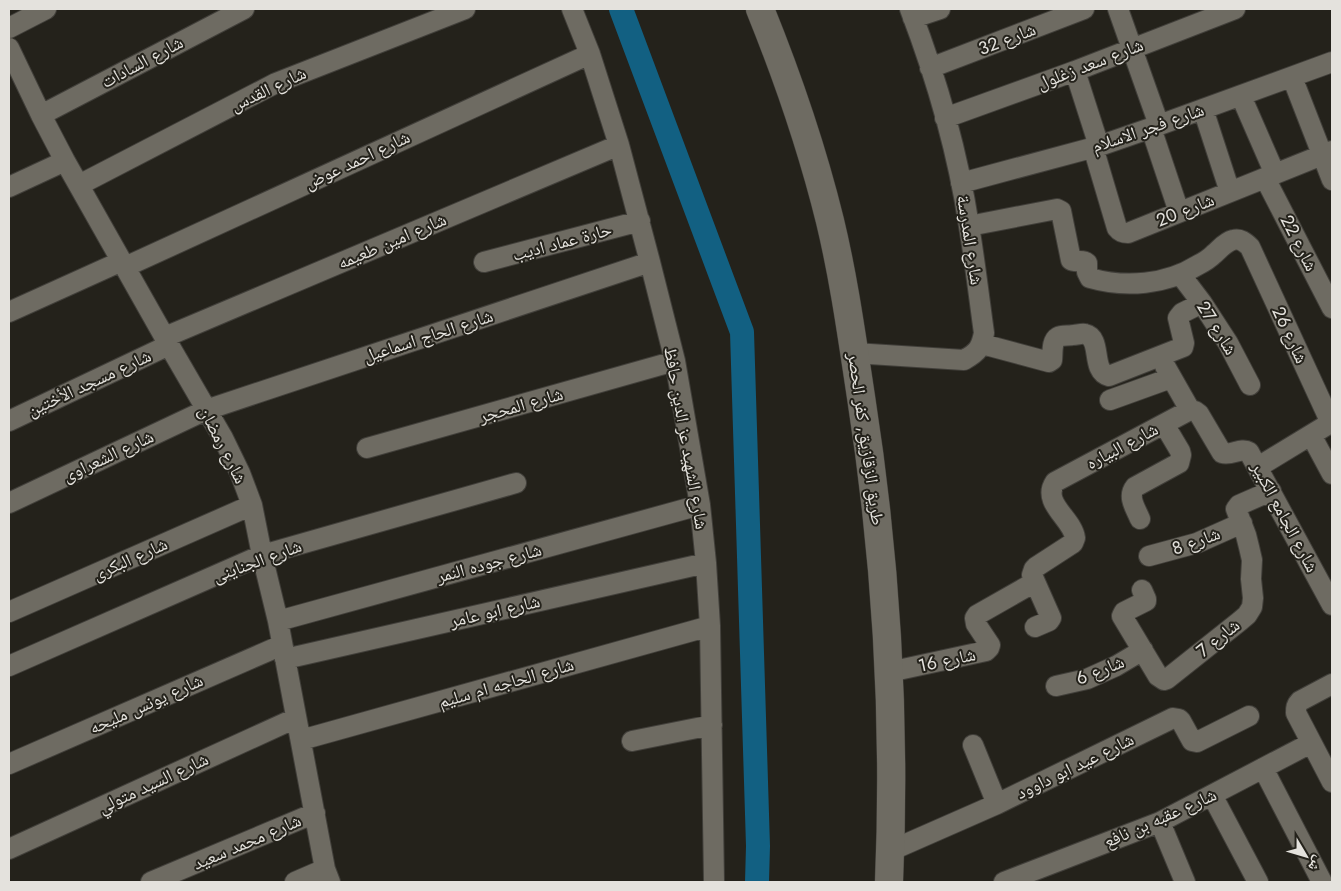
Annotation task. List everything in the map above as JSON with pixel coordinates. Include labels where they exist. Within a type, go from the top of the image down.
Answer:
[{"type":"main road","name":"طريق الزقازيق, كفر الحصر","points":[[760,9],[792,92],[830,221],[844,287],[867,433],[877,512],[889,672],[891,762],[889,882]]},
{"type":"street","points":[[9,28],[46,9]]},
{"type":"street","name":"شارع السادات","points":[[41,115],[244,9]]},
{"type":"street","name":"شارع القدس","points":[[79,185],[276,83],[465,9]]},
{"type":"street","name":"شارع الشهيد عز الدين حافظ","points":[[572,9],[590,54],[619,144],[640,221],[675,362],[700,505],[710,626],[712,725],[710,881]]},
{"type":"street","points":[[912,14],[940,9]]},
{"type":"street","name":"شارع 32","points":[[930,68],[1084,9]]},
{"type":"street","points":[[1118,9],[1132,48],[1179,212]]},
{"type":"street","name":"شارع سعد زغلول","points":[[945,118],[1075,71],[1214,12],[1235,9]]},
{"type":"street","name":"شارع المدرسة","points":[[912,14],[945,118],[961,183],[970,226],[984,333],[982,344]]},
{"type":"street","name":"شارع رمضان","points":[[9,48],[15,76],[41,115],[123,264],[223,438],[240,473],[252,505],[278,621],[328,876]]},
{"type":"street","name":"شارع احمد عوض","points":[[9,312],[123,264],[590,54]]},
{"type":"street","name":"شارع فجر الاسلام","points":[[961,183],[1096,146],[1155,127],[1332,62]]},
{"type":"street","points":[[1075,71],[1096,146]]},
{"type":"street","points":[[1292,77],[1327,153],[1332,180]]},
{"type":"street","name":"شارع 22","points":[[1241,96],[1270,176],[1332,308]]},
{"type":"street","points":[[1203,109],[1230,192]]},
{"type":"street","name":"شارع امين طعيمه","points":[[167,341],[619,144]]},
{"type":"street","name":"شارع 20","points":[[1096,146],[1117,228],[1120,232],[1124,233],[1327,153]]},
{"type":"street","points":[[9,187],[65,161]]},
{"type":"street","points":[[970,226],[1057,209],[1061,211],[1070,259],[1074,262],[1084,261],[1087,263],[1087,272],[1090,278],[1122,284],[1152,283],[1180,274]]},
{"type":"street","name":"حارة عماد اديب","points":[[484,262],[640,221]]},
{"type":"street","name":"شارع 26","points":[[1180,274],[1197,266],[1227,243],[1235,239],[1244,241],[1250,247],[1332,423]]},
{"type":"street","name":"شارع الحاج اسماعيل","points":[[206,410],[650,262]]},
{"type":"street","name":"شارع 27","points":[[1180,274],[1228,343],[1250,385]]},
{"type":"street","points":[[854,354],[964,360],[975,354],[982,344],[1049,362],[1052,360],[1055,340],[1058,337],[1085,334],[1090,336],[1093,341],[1100,370],[1109,376],[1184,347],[1178,318],[1182,313],[1202,303]]},
{"type":"street","name":"شارع مسجد الأختين","points":[[9,421],[167,341]]},
{"type":"street","points":[[1159,357],[1190,410]]},
{"type":"street","name":"شارع المحجر","points":[[367,448],[675,362]]},
{"type":"street","points":[[1110,400],[1172,378]]},
{"type":"street","name":"شارع الشعراوى","points":[[9,503],[206,410]]},
{"type":"street","name":"شارع البياره","points":[[1035,582],[1032,575],[1034,569],[1073,543],[1075,538],[1052,498],[1052,487],[1055,482],[1190,410]]},
{"type":"street","name":"شارع الجامع الكبير","points":[[1190,410],[1199,414],[1202,418],[1221,452],[1227,455],[1244,450],[1249,452],[1332,605]]},
{"type":"street","points":[[1258,467],[1332,423]]},
{"type":"street","points":[[1140,518],[1132,499],[1134,487],[1178,463],[1181,459],[1180,452],[1164,424]]},
{"type":"street","points":[[1311,435],[1332,474]]},
{"type":"street","name":"شارع الجناينى","points":[[9,666],[262,555],[516,483]]},
{"type":"street","name":"شارع 7","points":[[1142,590],[1146,599],[1145,602],[1122,614],[1158,676],[1164,680],[1247,615],[1252,607],[1252,560],[1242,522],[1236,512],[1239,505],[1271,491]]},
{"type":"street","name":"شارع البكرى","points":[[9,612],[252,505]]},
{"type":"street","name":"شارع جوده النمر","points":[[278,621],[700,505]]},
{"type":"street","name":"شارع 8","points":[[1149,556],[1197,543],[1242,522]]},
{"type":"street","name":"شارع ابو عامر","points":[[284,652],[706,563]]},
{"type":"street","points":[[1035,582],[1050,618],[1049,621],[1035,627]]},
{"type":"street","name":"شارع 16","points":[[889,672],[986,651],[990,645],[976,624],[975,618],[977,615],[1035,582]]},
{"type":"street","name":"شارع الحاجه ام سليم","points":[[301,740],[710,626]]},
{"type":"street","name":"شارع 6","points":[[1056,686],[1087,679],[1116,666],[1143,650]]},
{"type":"street","name":"شارع يونس مليحه","points":[[9,764],[284,652]]},
{"type":"street","points":[[1332,684],[1300,701],[1297,704],[1296,713],[1332,782]]},
{"type":"street","name":"شارع عيد ابو داوود","points":[[890,851],[998,804],[1173,718],[1179,719],[1192,741],[1197,742],[1248,716]]},
{"type":"street","name":"شارع السيد متولي","points":[[9,849],[296,718]]},
{"type":"street","points":[[632,741],[712,725]]},
{"type":"street","name":"شارع عقبه بن نافع","points":[[1004,882],[1160,822],[1312,743]]},
{"type":"street","points":[[973,745],[998,804]]},
{"type":"street","points":[[1263,768],[1322,882]]},
{"type":"street","points":[[1212,795],[1258,882]]},
{"type":"street","name":"شارع محمد سعيد","points":[[151,882],[315,813]]},
{"type":"street","points":[[1160,822],[1185,882]]},
{"type":"street","points":[[295,882],[328,876]]},
{"type":"waterway","points":[[621,9],[742,332],[758,846],[757,882]]}]
